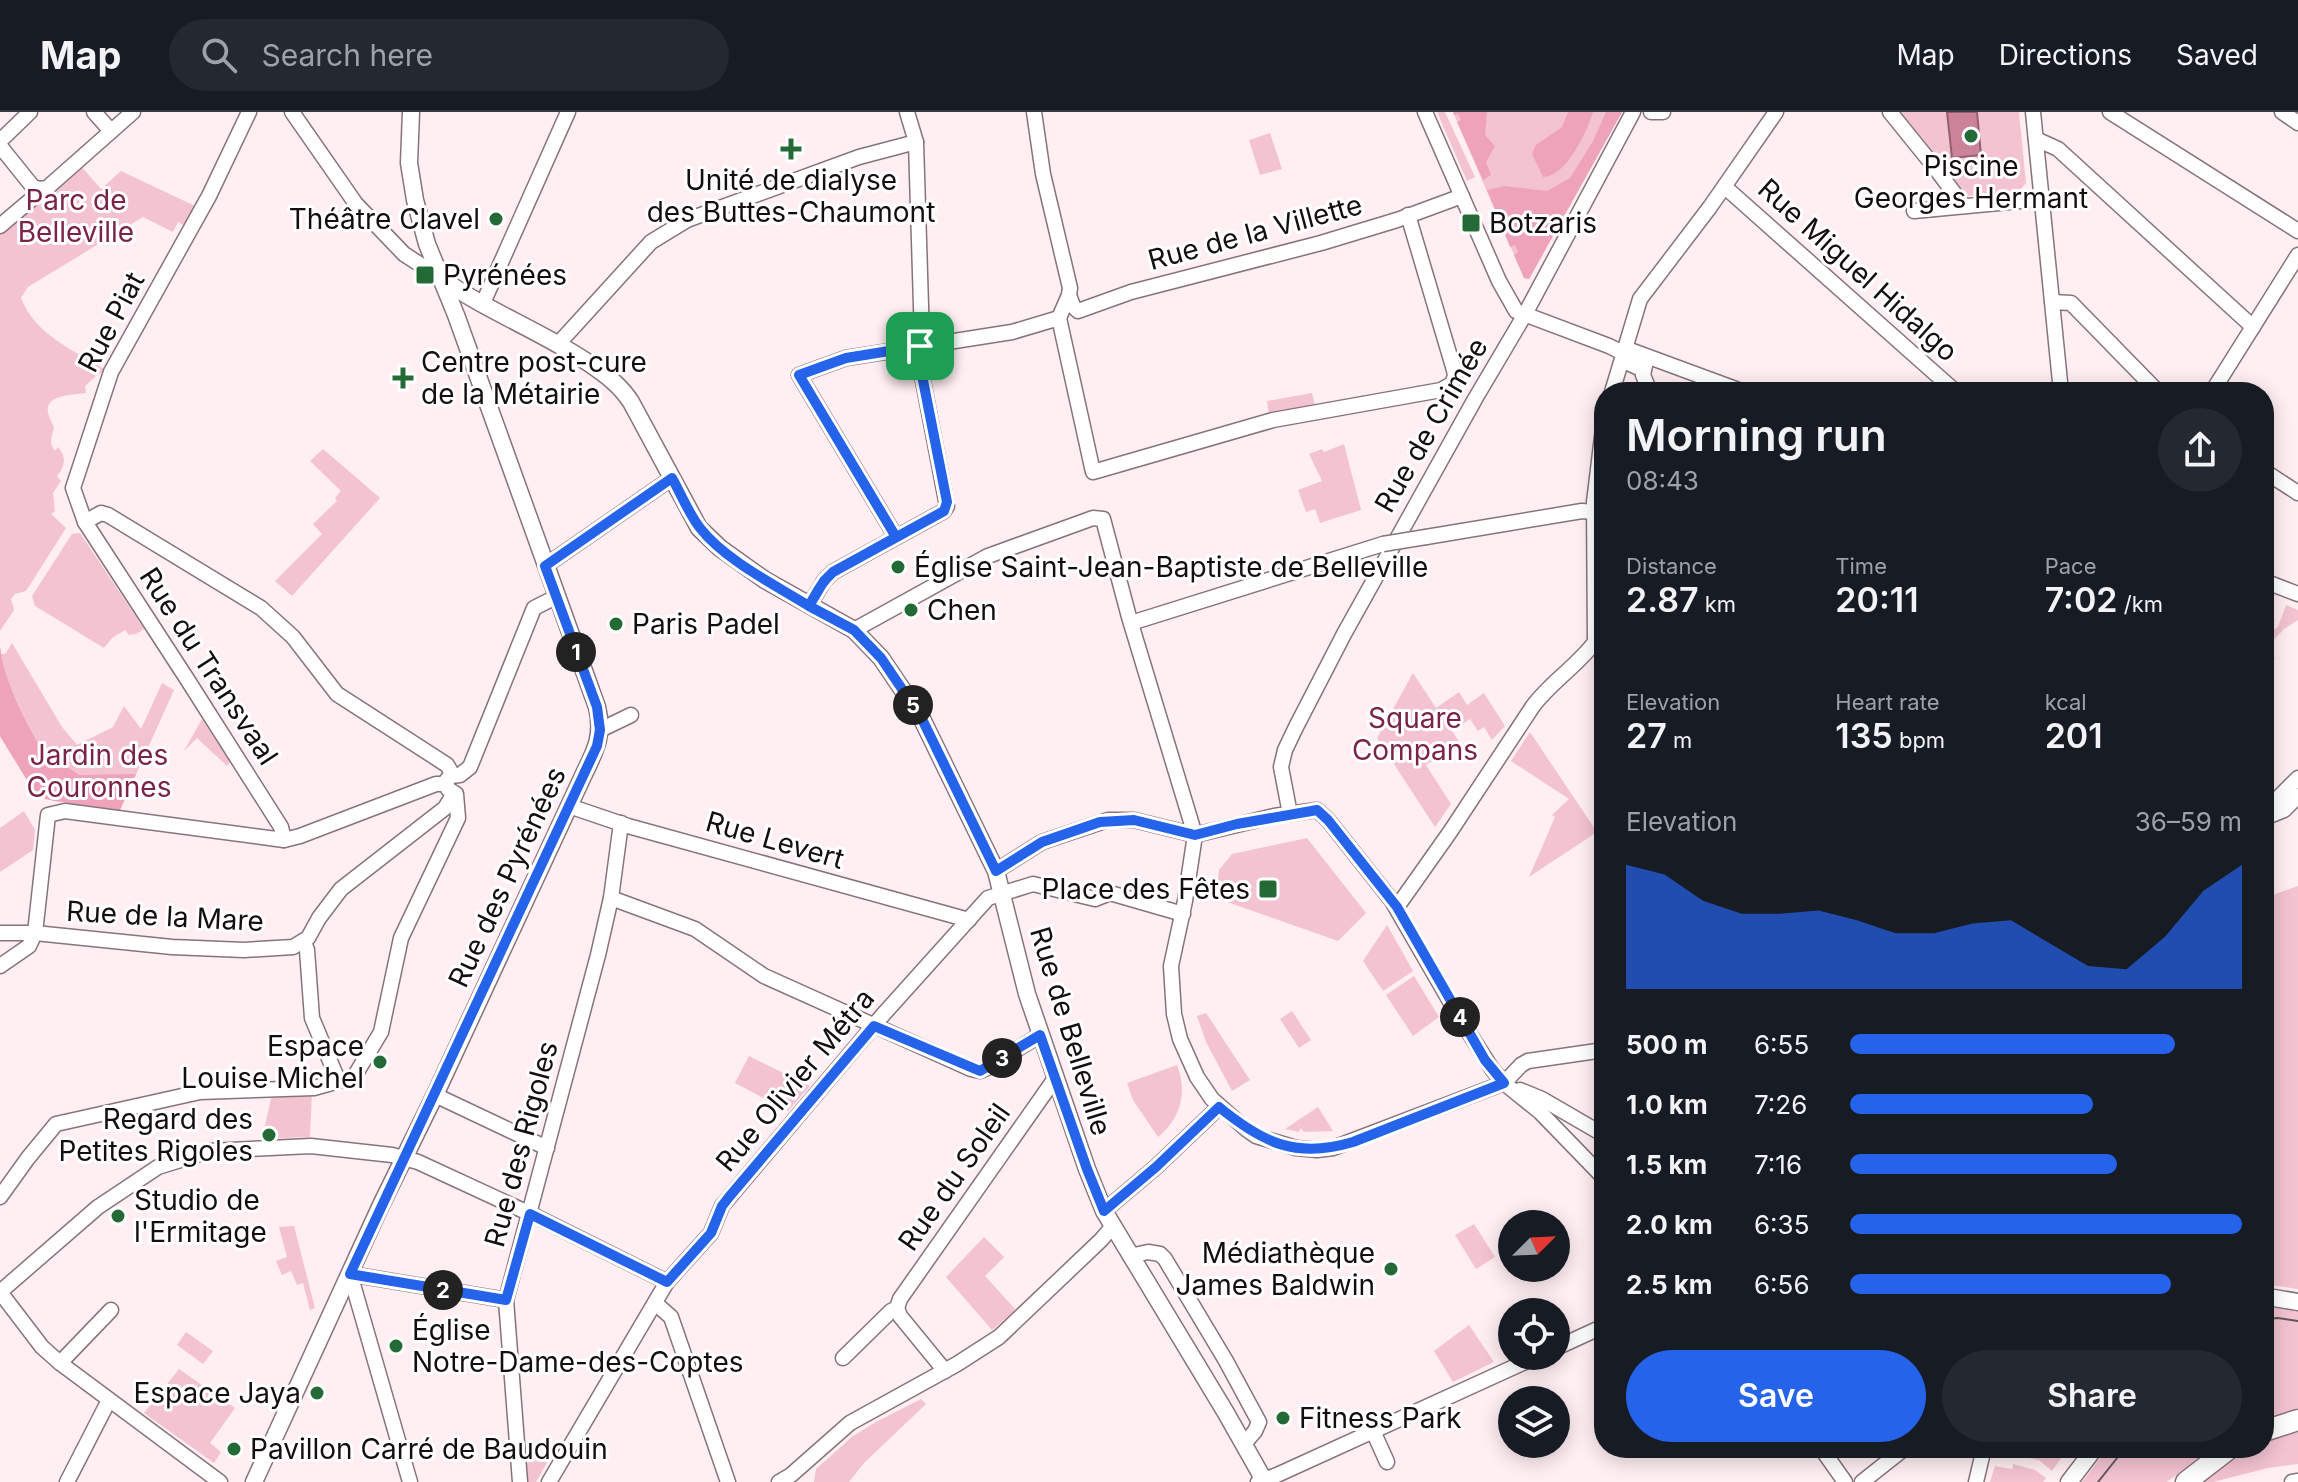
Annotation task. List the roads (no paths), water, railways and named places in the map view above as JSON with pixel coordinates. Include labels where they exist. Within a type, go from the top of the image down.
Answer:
[{"type":"highway","points":[[2274,1428],[2298,1420]]},
{"type":"highway","points":[[2186,1482],[2217,1458]]},
{"type":"main road","points":[[411,112],[409,163],[427,244],[456,315],[597,707],[600,730]]},
{"type":"main road","name":"Rue de Belleville","points":[[438,276],[460,292],[559,343],[619,386],[631,402],[699,528],[720,548],[765,580],[854,630],[881,658],[921,717],[996,871],[1040,1035],[1104,1211],[1244,1444],[1262,1481]]},
{"type":"main road","name":"Rue des Pyrénées","points":[[254,1482],[597,746],[600,730]]},
{"type":"main road","points":[[2274,1298],[2298,1302]]},
{"type":"main road","points":[[2069,1482],[2087,1458]]},
{"type":"street","points":[[30,112],[0,144],[33,187],[40,189],[47,188],[133,112]]},
{"type":"street","points":[[94,112],[111,131]]},
{"type":"street","name":"Rue Piat","points":[[85,522],[73,488],[111,372],[209,196],[249,112]]},
{"type":"street","name":"Rue de Belleville","points":[[292,112],[356,204],[404,254],[438,276]]},
{"type":"street","points":[[483,303],[568,112]]},
{"type":"street","points":[[809,606],[833,572],[946,509],[918,355],[922,339],[916,142],[907,112]]},
{"type":"street","points":[[1034,112],[1043,174],[1070,284],[1069,295],[1059,318],[1093,472],[1273,420],[1441,390],[1452,384],[1455,376],[1408,215]]},
{"type":"street","points":[[1425,112],[1499,281],[1516,311],[1623,353],[1630,350],[1645,363],[1710,382]]},
{"type":"street","name":"Rue de Crimée","points":[[1290,814],[1281,767],[1296,727],[1344,634],[1524,316],[1633,112]]},
{"type":"street","points":[[1651,112],[1663,112]]},
{"type":"street","points":[[1615,382],[1640,299],[1725,187],[1776,112]]},
{"type":"street","points":[[1890,112],[1964,206]]},
{"type":"street","points":[[2033,112],[2060,382]]},
{"type":"street","points":[[2110,112],[2298,231]]},
{"type":"street","points":[[2282,112],[2298,123]]},
{"type":"street","points":[[2036,139],[2058,149],[2253,327]]},
{"type":"street","points":[[559,343],[651,242],[687,220],[859,157],[916,142]]},
{"type":"street","name":"Rue Miguel Hidalgo","points":[[1725,187],[1945,382]]},
{"type":"street","points":[[0,226],[40,189]]},
{"type":"street","name":"Rue de la Villette","points":[[1069,295],[1078,311],[1131,292],[1265,259],[1462,196]]},
{"type":"street","points":[[1914,211],[2042,199]]},
{"type":"street","points":[[2218,382],[2298,255]]},
{"type":"street","points":[[2052,302],[2071,303],[2148,382]]},
{"type":"street","points":[[896,537],[799,375],[846,358],[1012,332],[1059,318]]},
{"type":"street","points":[[1645,363],[1645,382]]},
{"type":"street","points":[[2274,477],[2298,493]]},
{"type":"street","points":[[545,566],[672,478]]},
{"type":"street","points":[[1131,623],[1383,544],[1582,511],[1594,512]]},
{"type":"street","points":[[0,1197],[56,1124],[200,1092],[314,1088],[353,1077],[381,1032],[401,938],[458,818],[454,784],[447,765],[337,694],[293,637],[261,608],[108,515],[101,513],[85,522]]},
{"type":"street","points":[[854,630],[988,556],[1093,518],[1103,519],[1195,835],[1183,914],[1171,966],[1174,1014],[1180,1039],[1191,1065],[1219,1107],[1256,1136],[1296,1148],[1333,1148],[1504,1083],[1528,1061],[1594,1051]]},
{"type":"street","name":"Rue du Transvaal","points":[[85,522],[281,827],[284,840]]},
{"type":"street","points":[[2274,585],[2298,594]]},
{"type":"street","name":"Rue de la Mare","points":[[0,933],[35,933],[172,947],[275,948],[293,947],[304,942],[341,889],[445,808],[454,784],[472,763],[534,608],[556,597]]},
{"type":"street","points":[[1397,907],[1547,687],[1594,649]]},
{"type":"street","points":[[600,730],[631,715]]},
{"type":"street","points":[[2274,801],[2298,778]]},
{"type":"street","points":[[0,966],[29,946],[35,933],[48,815],[65,811],[284,840],[436,784],[454,784]]},
{"type":"street","points":[[2274,814],[2284,810],[2298,796]]},
{"type":"street","name":"Rue Levert","points":[[569,806],[969,920]]},
{"type":"street","points":[[996,871],[1042,842],[1100,822],[1134,820],[1195,835],[1317,810],[1397,907],[1485,1060],[1504,1083],[1540,1112],[1594,1168]]},
{"type":"street","name":"Rue des Rigoles","points":[[520,1482],[506,1300],[611,898],[621,823]]},
{"type":"street","points":[[1002,893],[1033,884],[1095,899],[1110,893],[1183,914]]},
{"type":"street","name":"Rue Olivier Métra","points":[[549,1482],[667,1282],[711,1233],[722,1206],[874,1026],[988,898],[1002,893]]},
{"type":"street","points":[[611,898],[695,929],[764,976],[980,1071],[1040,1035]]},
{"type":"street","points":[[304,942],[312,1018],[338,1080]]},
{"type":"street","name":"Rue du Soleil","points":[[843,1358],[897,1308],[900,1299],[1056,1077]]},
{"type":"street","points":[[1504,1083],[1542,1099],[1594,1130]]},
{"type":"street","points":[[435,1095],[547,1148]]},
{"type":"street","points":[[1104,1211],[1219,1107]]},
{"type":"street","points":[[220,1482],[60,1363],[42,1347],[0,1292],[98,1207],[158,1167],[210,1151],[311,1146],[405,1159],[418,1162],[530,1214],[667,1282]]},
{"type":"street","points":[[1587,1161],[1594,1150]]},
{"type":"street","points":[[789,1480],[850,1423],[945,1371],[999,1337],[1113,1226]]},
{"type":"street","points":[[1130,1256],[1148,1252],[1160,1254],[1181,1285],[1259,1422],[1244,1444]]},
{"type":"street","points":[[410,1482],[350,1274],[506,1300]]},
{"type":"street","points":[[655,1303],[671,1317],[728,1482]]},
{"type":"street","points":[[897,1308],[900,1316],[945,1371]]},
{"type":"street","points":[[60,1363],[111,1310]]},
{"type":"street","points":[[1570,1342],[1594,1331]]},
{"type":"street","points":[[1262,1481],[1507,1370]]},
{"type":"street","points":[[67,1482],[109,1400]]},
{"type":"street","points":[[1373,1431],[1387,1462]]},
{"type":"street","points":[[1828,1458],[1845,1482]]},
{"type":"street","points":[[1862,1482],[1892,1458]]},
{"type":"street","points":[[1976,1482],[1982,1458]]},
{"type":"tram line","points":[[2274,1318],[2298,1321]]},
{"type":"tram line","points":[[2098,1482],[2117,1458]]},
{"type":"place","name":"Piscine Georges Hermant","points":[[1971,136]]},
{"type":"place","name":"Unité de dialyse des Buttes-Chaumont","points":[[791,149]]},
{"type":"place","name":"Théâtre Clavel","points":[[496,219]]},
{"type":"place","name":"Botzaris","points":[[1471,223]]},
{"type":"place","name":"Pyrénées","points":[[425,275]]},
{"type":"place","name":"Centre post-cure de la Métairie","points":[[403,378]]},
{"type":"place","name":"Église Saint-Jean-Baptiste de Belleville","points":[[898,567]]},
{"type":"place","name":"Chen","points":[[911,610]]},
{"type":"place","name":"Paris Padel","points":[[616,624]]},
{"type":"place","name":"Place des Fêtes","points":[[1268,889]]},
{"type":"place","name":"Espace Louise Michel","points":[[380,1062]]},
{"type":"place","name":"Regard des Petites Rigoles","points":[[269,1135]]},
{"type":"place","name":"Studio de l'Ermitage","points":[[118,1216]]},
{"type":"place","name":"Médiathèque James Baldwin","points":[[1391,1269]]},
{"type":"place","name":"Église Notre-Dame-des-Coptes","points":[[396,1346]]},
{"type":"place","name":"Espace Jaya","points":[[317,1393]]},
{"type":"place","name":"Fitness Park","points":[[1283,1418]]},
{"type":"place","name":"Pavillon Carré de Baudouin","points":[[234,1449]]},
{"type":"park label","name":"Parc de Belleville","points":[[76,216]]},
{"type":"park label","name":"Square Compans","points":[[1415,734]]},
{"type":"park label","name":"Jardin des Couronnes","points":[[99,771]]}]
